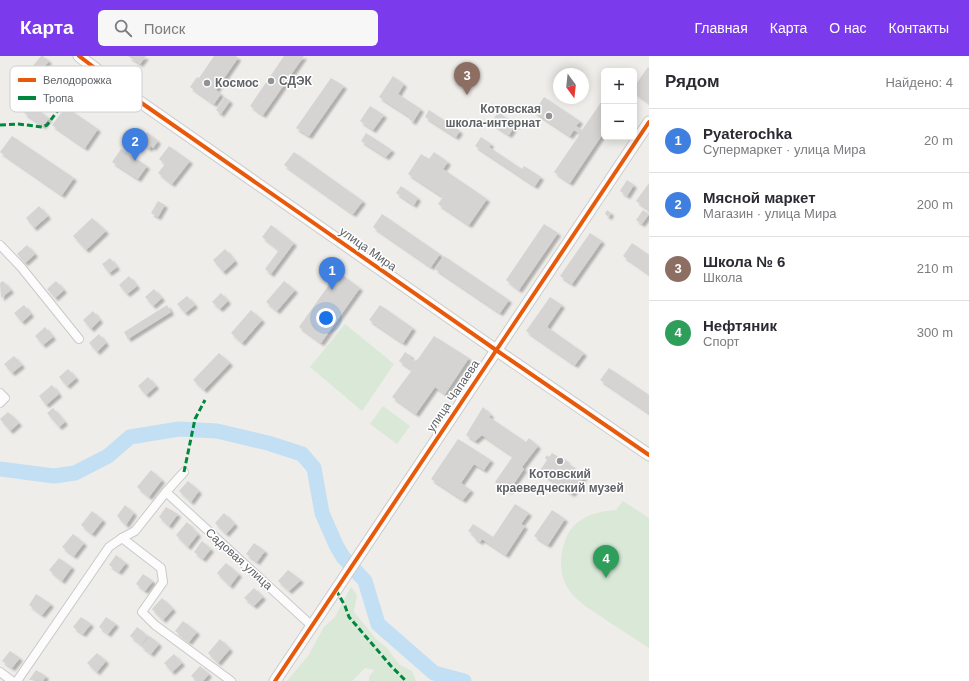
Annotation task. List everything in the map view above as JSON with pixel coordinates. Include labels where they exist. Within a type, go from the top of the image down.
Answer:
[{"type":"street","name":"улица Мира","points":[[79,56],[92,66]]},
{"type":"street","name":"улица Мира","points":[[142,104],[649,455]]},
{"type":"street","name":"улица Чапаева","points":[[276,681],[649,122]]},
{"type":"street","points":[[0,245],[21,267],[79,339]]},
{"type":"street","points":[[17,681],[110,547],[135,531],[184,472]]},
{"type":"street","name":"Садовая улица","points":[[166,492],[312,626]]},
{"type":"street","points":[[122,538],[161,568],[163,582],[142,612],[155,625],[231,681]]},
{"type":"street","points":[[0,672],[12,681]]},
{"type":"green space","points":[[345,324],[394,364],[362,411],[310,367]]},
{"type":"green space","points":[[383,406],[410,426],[397,444],[370,424]]},
{"type":"green space","points":[[623,501],[649,518],[649,648],[581,603],[569,589],[562,575],[562,551],[571,529],[588,516],[616,510]]},
{"type":"green space","points":[[351,587],[357,595],[354,612],[377,640],[386,647],[400,665],[412,671],[416,681],[369,681],[369,677],[374,670],[365,668],[352,681],[287,681],[308,656],[324,627],[335,617]]},
{"type":"building","points":[[41,56],[49,61],[45,66],[33,66]]},
{"type":"building","points":[[128,56],[146,56],[140,64]]},
{"type":"building","name":"Космос","points":[[214,56],[236,56],[238,58],[216,90],[221,94],[214,104],[190,87],[197,77],[199,78]]},
{"type":"building","points":[[284,56],[304,56],[263,115],[250,106]]},
{"type":"building","points":[[648,67],[649,103],[637,94],[637,83]]},
{"type":"building","points":[[393,76],[404,84],[398,94],[421,109],[413,122],[409,119],[410,117],[379,97]]},
{"type":"building","points":[[331,78],[344,86],[309,136],[296,128]]},
{"type":"building","points":[[225,97],[230,101],[221,114],[216,110]]},
{"type":"building","points":[[544,97],[580,121],[576,126],[582,130],[601,102],[601,136],[570,183],[554,172],[580,134],[574,130],[570,136],[534,112]]},
{"type":"building","points":[[370,106],[384,115],[373,130],[360,121]]},
{"type":"building","points":[[429,110],[460,131],[456,137],[425,117]]},
{"type":"building","points":[[41,112],[49,118],[43,126],[24,113]]},
{"type":"building","points":[[62,112],[73,112],[98,129],[85,148],[52,125]]},
{"type":"building","points":[[498,112],[516,124],[509,135],[491,123]]},
{"type":"building","points":[[147,132],[158,141],[153,148],[151,146],[149,149],[142,143],[144,141],[142,139]]},
{"type":"building","points":[[366,133],[392,150],[386,157],[361,141]]},
{"type":"building","points":[[12,136],[74,178],[62,195],[0,152]]},
{"type":"building","points":[[481,137],[491,144],[489,147],[522,169],[524,166],[541,177],[535,186],[475,146]]},
{"type":"building","points":[[169,146],[190,161],[172,184],[158,173],[165,164],[159,159]]},
{"type":"building","points":[[121,149],[147,166],[138,179],[112,162]]},
{"type":"building","points":[[294,152],[363,201],[353,214],[284,165]]},
{"type":"building","points":[[434,152],[448,162],[443,169],[487,199],[469,225],[438,204],[443,197],[408,174],[421,154],[429,159]]},
{"type":"building","points":[[627,180],[634,185],[627,196],[620,191]]},
{"type":"building","points":[[649,183],[649,210],[636,201]]},
{"type":"building","points":[[401,186],[418,198],[414,205],[396,193]]},
{"type":"building","points":[[158,201],[165,205],[158,217],[151,213]]},
{"type":"building","points":[[39,206],[48,216],[34,228],[26,218]]},
{"type":"building","points":[[607,210],[611,213],[609,217],[605,214]]},
{"type":"building","points":[[643,210],[649,214],[642,224],[636,220]]},
{"type":"building","points":[[382,214],[440,254],[431,267],[373,227]]},
{"type":"building","points":[[92,218],[106,231],[86,250],[73,236]]},
{"type":"building","points":[[544,224],[558,233],[519,290],[506,280]]},
{"type":"building","points":[[271,225],[294,243],[271,274],[265,269],[279,250],[262,237]]},
{"type":"building","points":[[590,233],[602,241],[572,284],[560,276]]},
{"type":"building","points":[[632,243],[649,255],[649,274],[623,256]]},
{"type":"building","points":[[27,245],[35,254],[25,263],[17,254]]},
{"type":"building","points":[[225,249],[235,261],[223,272],[213,260]]},
{"type":"building","points":[[444,256],[509,300],[500,313],[435,269]]},
{"type":"building","points":[[110,258],[117,267],[109,273],[102,264]]},
{"type":"building","points":[[338,272],[360,288],[321,343],[299,327]]},
{"type":"building","points":[[129,276],[137,286],[127,294],[119,285]]},
{"type":"building","points":[[3,281],[11,290],[1,298],[0,283]]},
{"type":"building","points":[[56,281],[64,290],[55,298],[47,289]]},
{"type":"building","points":[[284,281],[295,290],[277,311],[266,302]]},
{"type":"building","points":[[154,289],[162,298],[153,306],[145,297]]},
{"type":"building","points":[[221,293],[228,301],[220,309],[212,302]]},
{"type":"building","points":[[187,296],[195,305],[185,313],[177,304]]},
{"type":"building","points":[[550,297],[562,305],[547,327],[584,353],[575,365],[526,331]]},
{"type":"building","points":[[24,305],[31,314],[22,322],[14,313]]},
{"type":"building","points":[[167,305],[171,312],[128,339],[124,332]]},
{"type":"building","points":[[380,305],[413,328],[403,343],[369,320]]},
{"type":"building","points":[[251,310],[262,320],[242,343],[231,333]]},
{"type":"building","points":[[93,311],[100,320],[91,329],[83,320]]},
{"type":"building","points":[[45,327],[53,337],[43,345],[35,336]]},
{"type":"building","points":[[99,334],[106,343],[97,352],[89,343]]},
{"type":"building","points":[[434,336],[469,358],[445,394],[435,387],[416,414],[392,397],[412,370],[399,361],[405,352],[411,356],[410,358],[414,361],[418,359]]},
{"type":"building","points":[[219,353],[230,363],[204,390],[193,380]]},
{"type":"building","points":[[14,356],[22,365],[12,373],[4,364]]},
{"type":"building","points":[[609,368],[649,395],[649,413],[600,380]]},
{"type":"building","points":[[68,369],[76,378],[67,386],[59,377]]},
{"type":"building","points":[[148,377],[156,386],[146,395],[138,386]]},
{"type":"building","points":[[52,385],[59,394],[46,405],[39,396]]},
{"type":"building","points":[[483,407],[491,415],[489,417],[526,442],[529,438],[538,446],[522,467],[524,469],[509,491],[495,482],[513,456],[482,435],[475,441],[466,435]]},
{"type":"building","points":[[53,408],[65,422],[59,427],[47,413]]},
{"type":"building","points":[[8,412],[19,423],[10,431],[0,419]]},
{"type":"building","points":[[458,439],[491,460],[484,470],[474,464],[461,483],[471,490],[463,500],[431,479]]},
{"type":"building","points":[[552,453],[559,457],[560,456],[585,475],[572,494],[539,472],[547,460],[545,458],[547,455],[549,457]]},
{"type":"building","points":[[151,470],[162,480],[149,497],[137,487]]},
{"type":"building","points":[[188,481],[199,491],[191,502],[179,491]]},
{"type":"building","points":[[515,504],[529,513],[521,524],[525,526],[506,555],[482,539],[480,542],[468,531],[473,524],[493,537]]},
{"type":"building","points":[[125,505],[134,513],[126,525],[117,516]]},
{"type":"building","points":[[166,507],[178,514],[169,526],[159,517]]},
{"type":"building","points":[[552,510],[565,519],[548,545],[534,536]]},
{"type":"building","points":[[92,511],[103,520],[92,534],[81,525]]},
{"type":"building","points":[[224,513],[235,524],[226,534],[215,523]]},
{"type":"building","points":[[187,522],[198,534],[188,547],[176,535]]},
{"type":"building","points":[[73,534],[84,543],[74,556],[62,547]]},
{"type":"building","points":[[202,541],[211,549],[203,559],[194,552]]},
{"type":"building","points":[[254,543],[265,551],[257,562],[246,554]]},
{"type":"building","points":[[116,555],[126,563],[119,572],[109,565]]},
{"type":"building","points":[[59,558],[72,567],[62,581],[49,570]]},
{"type":"building","points":[[226,563],[239,574],[230,586],[217,573]]},
{"type":"building","points":[[288,570],[301,580],[289,591],[278,581]]},
{"type":"building","points":[[143,574],[153,581],[145,591],[136,584]]},
{"type":"building","points":[[254,588],[263,597],[254,606],[244,598]]},
{"type":"building","points":[[36,594],[51,604],[42,615],[29,605]]},
{"type":"building","points":[[162,598],[173,609],[163,620],[152,609]]},
{"type":"building","points":[[81,617],[91,624],[83,634],[73,627]]},
{"type":"building","points":[[106,617],[116,624],[108,634],[99,627]]},
{"type":"building","points":[[183,621],[197,632],[189,642],[175,631]]},
{"type":"building","points":[[137,627],[148,636],[141,645],[130,636]]},
{"type":"building","points":[[150,636],[159,644],[151,654],[141,646]]},
{"type":"building","points":[[220,639],[230,649],[218,663],[208,653]]},
{"type":"building","points":[[10,651],[20,658],[12,668],[2,661]]},
{"type":"building","points":[[97,653],[106,661],[97,672],[87,663]]},
{"type":"building","points":[[174,654],[182,663],[172,672],[164,663]]},
{"type":"building","points":[[200,666],[209,674],[203,681],[197,681],[191,676]]},
{"type":"building","points":[[36,670],[46,676],[43,681],[29,680]]},
{"type":"waterway","points":[[0,469],[54,476],[75,473],[108,456],[130,437],[179,429],[217,431],[268,443],[302,454],[314,468],[322,513],[336,545],[343,557],[365,581],[378,624],[434,673],[464,681]]},
{"type":"marked path","points":[[0,125],[18,124],[42,127],[47,125],[57,112]]},
{"type":"marked path","points":[[184,472],[195,419],[205,400]]},
{"type":"marked path","points":[[336,590],[349,617],[391,666],[406,681]]},
{"type":"cycle path","points":[[79,56],[92,66]]},
{"type":"cycle path","points":[[142,103],[649,455]]},
{"type":"cycle path","points":[[275,681],[649,122]]},
{"type":"place","name":"СДЭК","points":[[271,81]]},
{"type":"place","name":"Космос","points":[[207,83]]},
{"type":"place","name":"Школа № 6","points":[[467,95]]},
{"type":"place","name":"Котовская школа-интернат","points":[[549,116]]},
{"type":"place","name":"Мясной маркет","points":[[135,161]]},
{"type":"place","name":"Pyaterochka","points":[[332,290]]},
{"type":"place","name":"Котовский краеведческий музей","points":[[560,461]]},
{"type":"place","name":"Нефтяник","points":[[606,578]]}]
